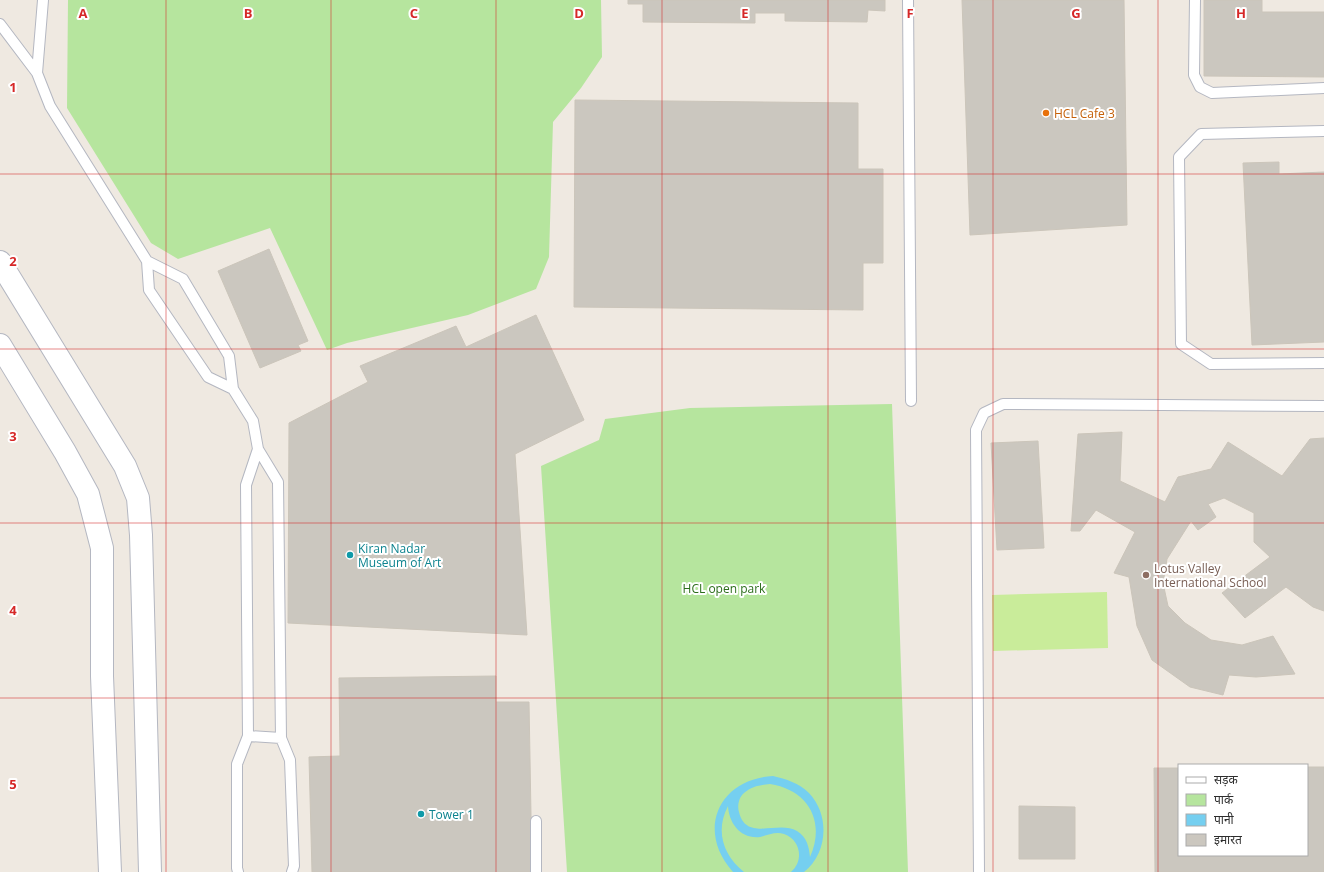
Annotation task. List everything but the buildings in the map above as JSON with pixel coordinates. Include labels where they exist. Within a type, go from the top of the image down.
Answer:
[{"type":"street","points":[[0,262],[125,466],[138,498],[141,535],[150,872]]},
{"type":"street","points":[[0,345],[65,452],[88,494],[102,548],[102,676],[110,872]]},
{"type":"lane","points":[[37,73],[43,0]]},
{"type":"lane","points":[[908,0],[911,401]]},
{"type":"lane","points":[[1195,0],[1194,75],[1200,87],[1212,93],[1324,88]]},
{"type":"lane","points":[[0,24],[37,73],[50,106],[147,262],[149,290],[208,377],[233,389]]},
{"type":"lane","points":[[1324,131],[1201,134],[1179,157],[1181,344],[1211,364],[1324,363]]},
{"type":"lane","points":[[147,262],[183,279],[229,356],[233,389],[253,421],[258,449],[278,482],[280,738],[290,760],[294,866],[292,872]]},
{"type":"lane","points":[[979,872],[976,430],[984,413],[1003,404],[1324,406]]},
{"type":"lane","points":[[238,872],[236,868],[236,764],[248,736],[246,485],[258,449]]},
{"type":"lane","points":[[248,736],[280,738]]},
{"type":"lane","points":[[536,821],[536,872]]},
{"type":"green space","points":[[68,0],[601,0],[602,57],[581,88],[553,122],[549,257],[536,289],[468,315],[347,343],[327,350],[270,228],[178,259],[151,243],[67,108]]},
{"type":"green space","name":"HCL open park","points":[[892,404],[908,872],[567,872],[541,466],[599,440],[605,419],[690,408]]},
{"type":"green space","points":[[1107,592],[1108,648],[993,651],[992,595]]},
{"type":"water","points":[[773,776],[787,780],[797,784],[809,793],[816,802],[823,823],[822,844],[818,855],[804,872],[791,872],[798,862],[799,851],[794,841],[790,837],[778,833],[753,837],[741,833],[733,824],[728,806],[722,824],[723,842],[731,858],[744,872],[733,872],[722,856],[716,840],[715,824],[718,810],[726,797],[738,786],[754,779]],"holes":[[[770,784],[783,787],[795,793],[804,800],[810,809],[816,831],[810,857],[805,839],[797,831],[789,828],[764,829],[748,826],[743,821],[739,812],[738,807],[742,795],[753,787]]]},
{"type":"place","name":"HCL Cafe 3","points":[[1046,113]]},
{"type":"place","name":"Kiran Nadar Museum of Art","points":[[350,555]]},
{"type":"place","name":"Lotus Valley International School","points":[[1146,575]]},
{"type":"place","name":"Tower 1","points":[[421,814]]}]
